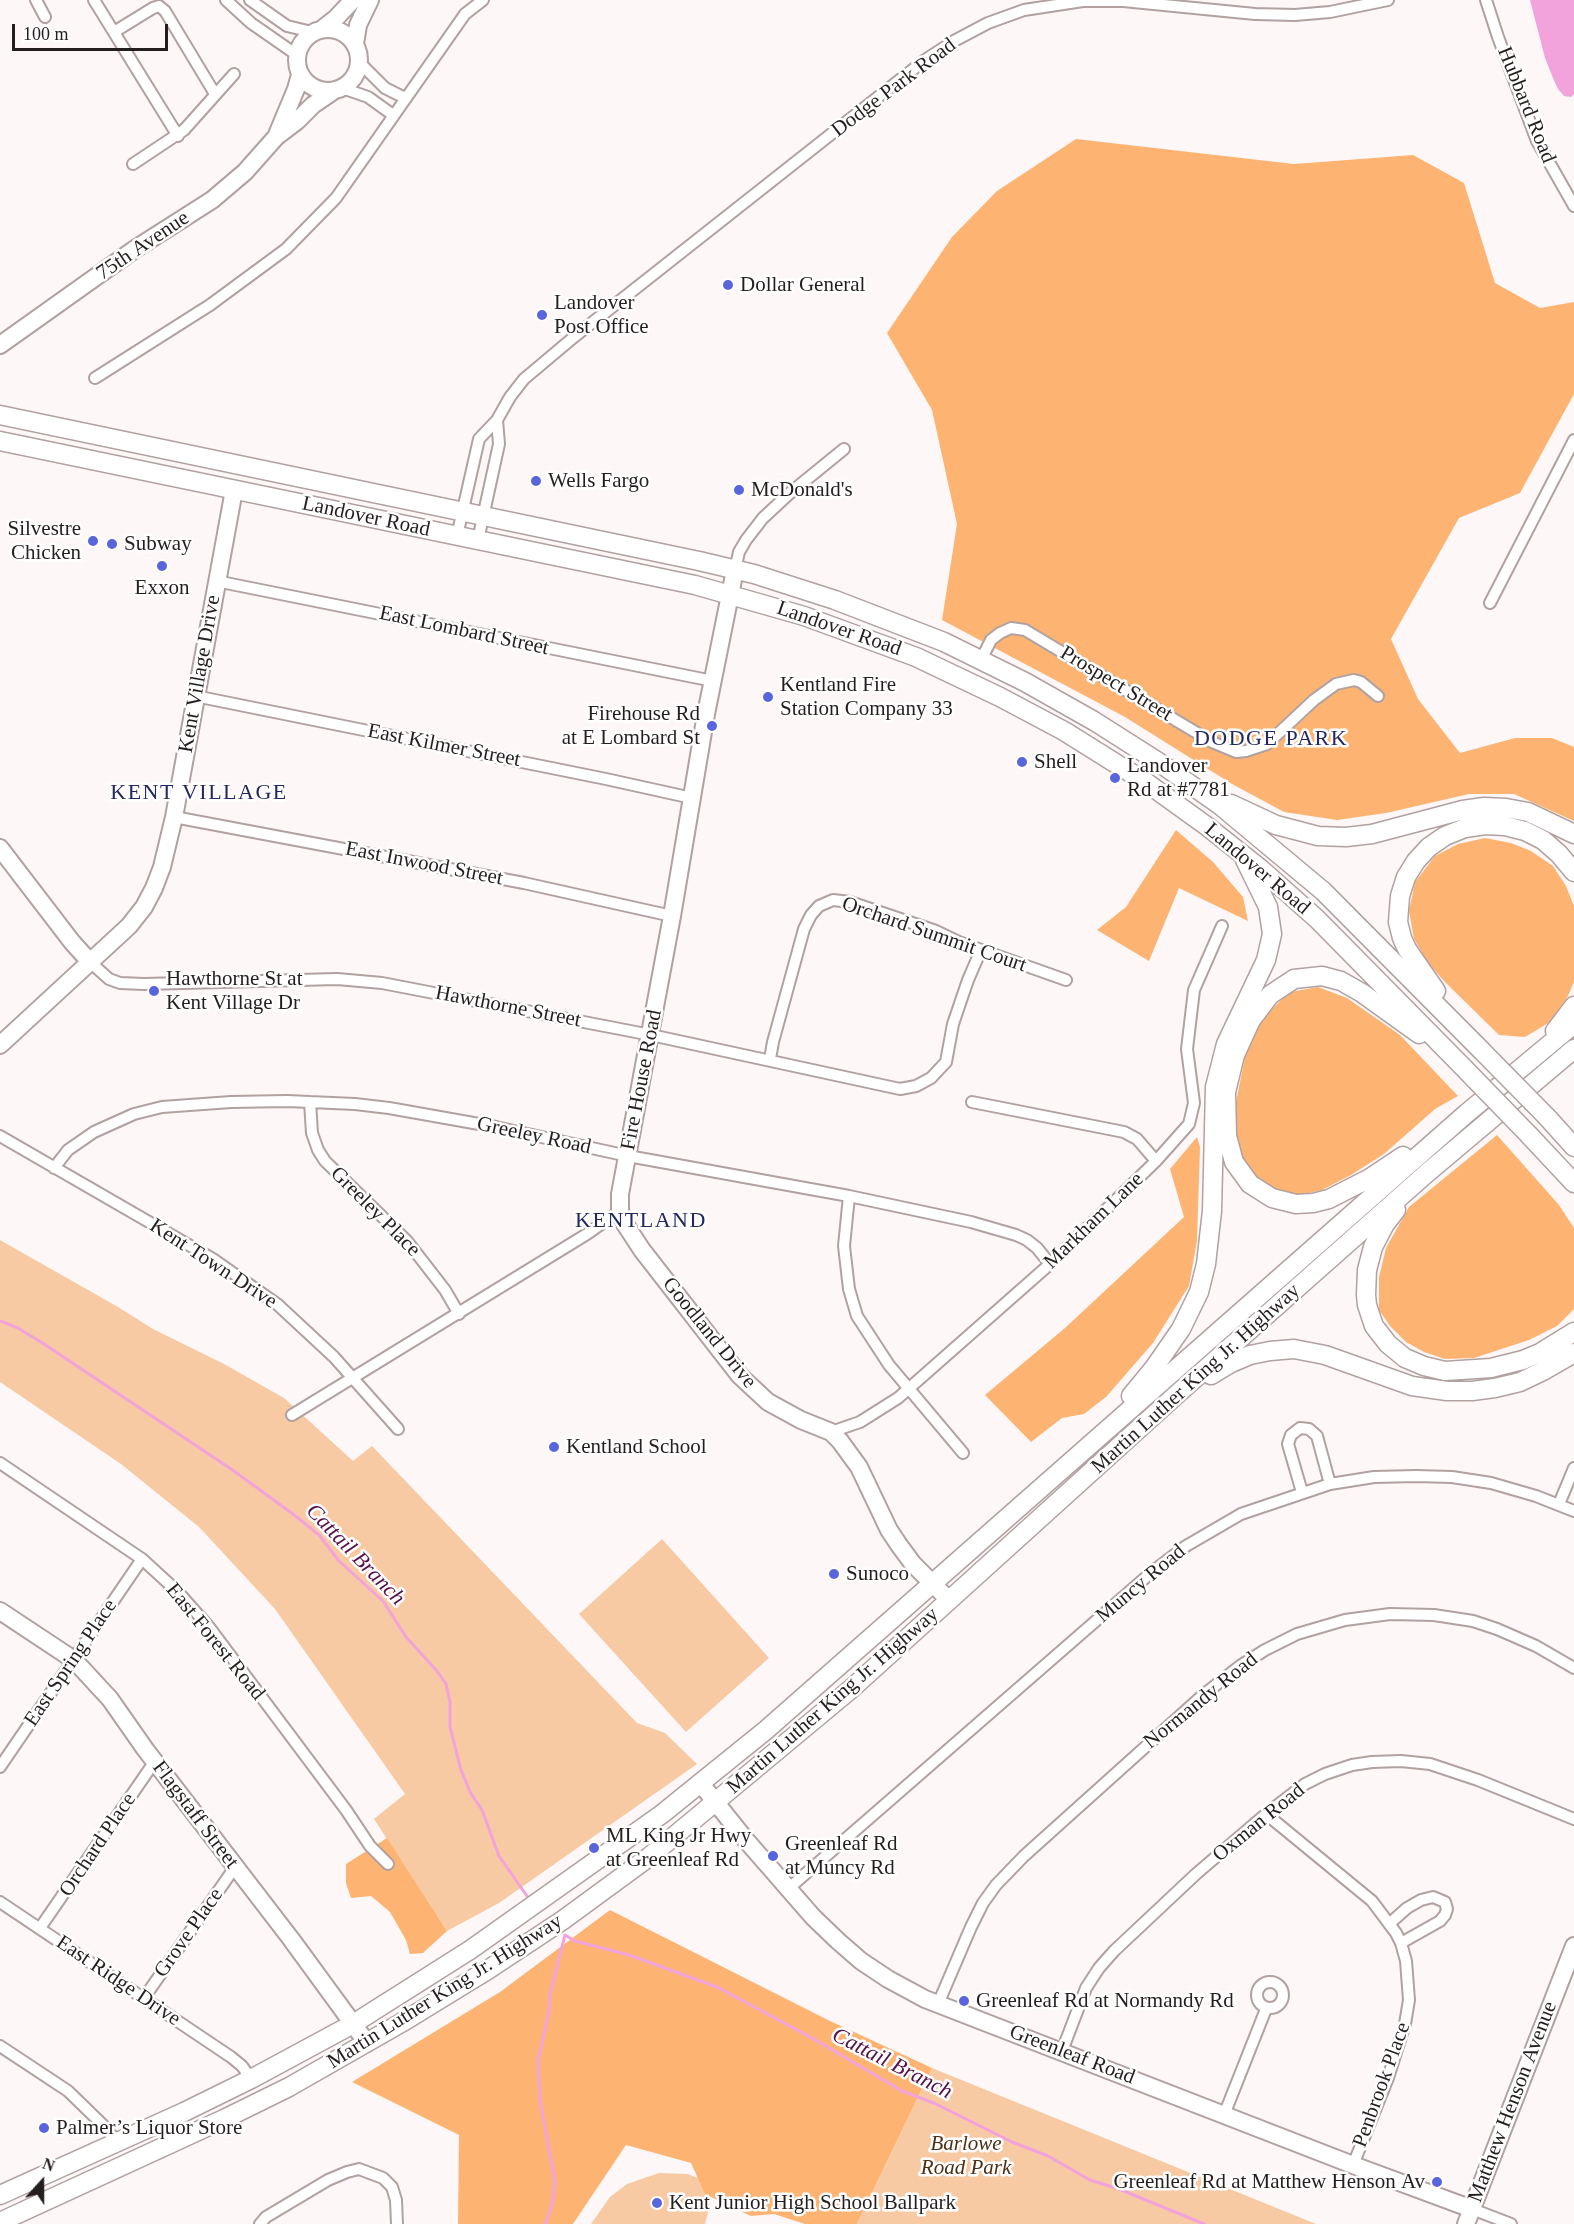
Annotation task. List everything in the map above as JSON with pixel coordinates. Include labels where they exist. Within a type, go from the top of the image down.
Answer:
[{"type":"main road","name":"Landover Road","points":[[0,416],[735,570],[855,607],[981,660],[1094,720],[1183,778],[1252,831],[1323,891],[1574,1147]]},
{"type":"main road","name":"Landover Road","points":[[0,441],[729,594],[859,635],[916,657],[970,682],[1037,716],[1096,750],[1174,802],[1241,853],[1317,919],[1529,1134],[1574,1183]]},
{"type":"main road","points":[[970,682],[981,660]]},
{"type":"main road","points":[[1183,778],[1263,820],[1290,830],[1318,836],[1346,837],[1372,834],[1463,810],[1484,807],[1528,812],[1574,834]]},
{"type":"main road","points":[[1481,1050],[1418,968],[1401,938],[1398,922],[1399,904],[1402,886],[1410,869],[1429,847],[1445,836],[1465,828],[1494,825],[1515,828],[1534,835],[1559,854],[1574,872]]},
{"type":"main road","points":[[1079,1454],[1144,1381],[1172,1343],[1194,1305],[1206,1264],[1212,1211],[1215,1087],[1226,1044],[1263,968],[1272,934],[1268,907],[1241,853]]},
{"type":"main road","points":[[1461,1065],[1351,986],[1322,976],[1294,979],[1277,989],[1263,1002],[1239,1044],[1226,1092],[1227,1136],[1234,1162],[1250,1184],[1272,1198],[1288,1203],[1305,1204],[1329,1199],[1362,1182],[1467,1113]]},
{"type":"main road","points":[[1537,1054],[1574,1006]]},
{"type":"main road","name":"Martin Luther King Jr. Highway","points":[[0,2195],[251,2079],[353,2024],[486,1939],[701,1784],[766,1730],[1467,1113],[1574,1024]]},
{"type":"main road","name":"Martin Luther King Jr. Highway","points":[[0,2222],[234,2115],[289,2087],[489,1969],[563,1920],[649,1857],[851,1689],[1175,1396],[1427,1173],[1574,1050]]},
{"type":"main road","points":[[1547,1117],[1574,1138]]},
{"type":"main road","points":[[1427,1173],[1385,1224],[1373,1247],[1368,1264],[1365,1282],[1367,1305],[1374,1326],[1388,1344],[1405,1358],[1424,1366],[1445,1371],[1475,1371],[1523,1360],[1574,1332]]},
{"type":"main road","points":[[1125,1443],[1213,1374],[1241,1358],[1260,1352],[1294,1349],[1315,1352],[1401,1383],[1424,1389],[1460,1391],[1495,1388],[1520,1382],[1574,1353]]},
{"type":"street","points":[[36,0],[45,17]]},
{"type":"street","points":[[94,0],[178,136]]},
{"type":"street","points":[[226,0],[251,23],[297,55]]},
{"type":"street","points":[[250,0],[280,23],[294,29],[341,31],[355,44]]},
{"type":"street","points":[[353,0],[342,13],[305,38],[297,55],[300,75],[315,88],[325,91],[339,89],[368,97],[393,115]]},
{"type":"street","points":[[339,89],[354,77],[359,62],[355,44],[358,25],[370,0]]},
{"type":"street","points":[[95,378],[210,305],[286,249],[336,198],[465,14],[483,0]]},
{"type":"street","name":"Dodge Park Road","points":[[457,536],[478,439],[497,420],[518,387],[558,349],[925,60],[954,41],[988,23],[1024,10],[1083,1],[1123,1],[1245,13],[1295,15],[1330,12],[1388,0]]},
{"type":"street","name":"Hubbard Road","points":[[1486,0],[1537,141],[1574,206]]},
{"type":"street","points":[[114,32],[159,6],[165,11],[215,94]]},
{"type":"street","points":[[359,62],[385,88],[405,98]]},
{"type":"street","points":[[133,164],[178,136],[234,74]]},
{"type":"street","name":"75th Avenue","points":[[276,136],[300,75]]},
{"type":"street","name":"75th Avenue","points":[[0,345],[135,249],[212,200],[245,172],[276,136],[339,89]]},
{"type":"street","points":[[478,540],[499,444],[497,420]]},
{"type":"street","points":[[1491,603],[1574,440]]},
{"type":"street","points":[[735,570],[739,552],[763,518],[844,449]]},
{"type":"street","name":"Kent Village Drive","points":[[0,1045],[129,926],[144,907],[162,867],[174,817],[234,490]]},
{"type":"street","name":"Fire House Road","points":[[620,1211],[620,1194],[651,1035],[712,681],[735,570]]},
{"type":"street","name":"East Lombard Street","points":[[216,581],[712,681]]},
{"type":"street","name":"Prospect Street","points":[[981,660],[989,644],[1000,633],[1011,628],[1025,630],[1212,742],[1236,752],[1246,752],[1267,744],[1289,726],[1314,700],[1336,684],[1354,680],[1361,682],[1378,696]]},
{"type":"street","name":"East Kilmer Street","points":[[195,696],[692,798]]},
{"type":"street","name":"East Inwood Street","points":[[174,817],[524,883],[672,916]]},
{"type":"street","name":"Hawthorne Street","points":[[0,848],[90,963],[109,979],[120,983],[337,980],[382,983],[770,1059],[900,1089],[916,1086],[931,1078],[946,1062],[953,1024],[981,950]]},
{"type":"street","name":"Orchard Summit Court","points":[[770,1059],[804,929],[819,906],[833,900],[850,902],[936,931],[981,950],[1066,980]]},
{"type":"street","name":"Markham Lane","points":[[831,1432],[860,1422],[884,1408],[908,1389],[1050,1264],[1156,1161],[1189,1124],[1194,1103],[1187,1049],[1194,990],[1222,926]]},
{"type":"street","name":"Greeley Road","points":[[54,1168],[68,1150],[94,1132],[134,1114],[162,1107],[193,1104],[310,1102],[399,1109],[496,1127],[628,1156],[849,1196],[971,1222],[1016,1235],[1037,1248],[1050,1264]]},
{"type":"street","name":"Greeley Place","points":[[310,1102],[312,1133],[325,1161],[407,1241],[445,1290],[459,1314]]},
{"type":"street","points":[[972,1102],[1124,1132],[1137,1139],[1156,1161]]},
{"type":"street","name":"Kent Town Drive","points":[[0,1136],[178,1238],[277,1304],[306,1330],[398,1429]]},
{"type":"street","points":[[849,1196],[844,1246],[849,1289],[857,1316],[870,1339],[908,1389],[963,1453]]},
{"type":"street","points":[[292,1415],[459,1314],[620,1211]]},
{"type":"street","name":"Goodland Drive","points":[[620,1211],[625,1224],[642,1250],[740,1376],[760,1395],[785,1412],[831,1432],[859,1467],[889,1530],[913,1564],[949,1600]]},
{"type":"street","points":[[1302,1491],[1288,1444],[1291,1435],[1300,1428],[1310,1429],[1317,1436],[1330,1484]]},
{"type":"street","name":"East Forest Road","points":[[0,1463],[142,1559],[178,1592],[208,1627],[346,1810],[370,1846],[388,1864]]},
{"type":"street","points":[[1559,1504],[1574,1468]]},
{"type":"street","name":"Muncy Road","points":[[788,1889],[1161,1565],[1186,1546],[1241,1514],[1302,1491],[1330,1484],[1394,1476],[1452,1477],[1510,1488],[1574,1511]]},
{"type":"street","name":"East Spring Place","points":[[2,1761],[142,1559]]},
{"type":"street","name":"Flagstaff Street","points":[[0,1611],[74,1660],[110,1699],[367,2043]]},
{"type":"street","name":"Normandy Road","points":[[938,2004],[971,1927],[983,1903],[996,1885],[1024,1856],[1184,1712],[1230,1674],[1265,1650],[1297,1634],[1345,1620],[1390,1614],[1434,1616],[1473,1621],[1497,1629],[1536,1646],[1574,1668]]},
{"type":"street","name":"Orchard Place","points":[[40,1928],[155,1761]]},
{"type":"street","name":"Oxman Road","points":[[1062,2052],[1080,2001],[1093,1976],[1105,1960],[1188,1881],[1266,1814],[1305,1784],[1325,1774],[1352,1765],[1401,1761],[1447,1768],[1574,1818]]},
{"type":"street","name":"Greenleaf Road","points":[[701,1784],[813,1917],[861,1961],[888,1979],[925,1999],[1353,2165],[1469,2216],[1511,2224]]},
{"type":"street","name":"Penbrook Place","points":[[1266,1814],[1289,1835],[1358,1888],[1389,1924],[1401,1943],[1408,1972],[1407,2012],[1388,2078],[1353,2165]]},
{"type":"street","name":"Grove Place","points":[[144,1998],[235,1867]]},
{"type":"street","points":[[1389,1924],[1407,1908],[1421,1900],[1433,1897],[1444,1902],[1447,1909],[1440,1921],[1401,1943]]},
{"type":"street","name":"East Ridge Drive","points":[[0,1902],[236,2061],[251,2079]]},
{"type":"street","name":"Matthew Henson Avenue","points":[[1469,2216],[1574,1946]]},
{"type":"street","points":[[1224,2115],[1266,2009]]},
{"type":"street","points":[[0,2046],[68,2091],[117,2142]]},
{"type":"street","points":[[260,2224],[266,2217],[321,2184],[359,2169],[383,2178],[394,2190],[397,2224]]},
{"type":"green space","points":[[0,1240],[153,1329],[224,1364],[284,1398],[353,1461],[372,1446],[637,1723],[665,1733],[697,1764],[499,1903],[447,1931],[374,1819],[405,1794],[275,1609],[199,1527],[121,1464],[0,1382]]},
{"type":"green space","points":[[662,1539],[769,1658],[686,1732],[579,1614]]},
{"type":"green space","name":"Barlowe Road Park","points":[[932,2068],[1316,2224],[857,2224]]},
{"type":"green space","name":"Kent Junior High School Ballpark","points":[[659,2173],[688,2174],[715,2185],[705,2224],[591,2224],[610,2197],[627,2184]]},
{"type":"shaded area","points":[[1530,0],[1574,0],[1574,94],[1571,97],[1564,96],[1553,78],[1545,58]]},
{"type":"shaded area","points":[[1076,139],[1294,164],[1413,155],[1464,183],[1495,283],[1540,308],[1574,302],[1574,394],[1520,493],[1459,518],[1391,639],[1418,699],[1460,753],[1515,738],[1552,738],[1574,747],[1574,821],[1514,794],[1469,794],[1386,813],[1337,820],[1284,812],[1232,784],[1125,717],[942,620],[957,524],[932,410],[887,333],[952,237],[997,191]]},
{"type":"shaded area","points":[[1176,830],[1213,862],[1243,897],[1248,921],[1179,888],[1149,961],[1097,930],[1126,907]]},
{"type":"shaded area","points":[[1485,838],[1511,843],[1531,851],[1553,866],[1566,886],[1574,906],[1574,982],[1567,998],[1550,1022],[1525,1037],[1499,1035],[1428,963],[1414,939],[1409,911],[1415,882],[1435,856],[1458,844]]},
{"type":"shaded area","points":[[1318,987],[1347,998],[1400,1035],[1458,1096],[1435,1109],[1384,1154],[1351,1175],[1322,1190],[1296,1196],[1273,1190],[1255,1176],[1244,1161],[1236,1136],[1234,1112],[1247,1047],[1265,1015],[1290,992]]},
{"type":"shaded area","points":[[1497,1135],[1559,1205],[1574,1228],[1574,1309],[1557,1326],[1529,1340],[1474,1358],[1445,1359],[1424,1352],[1406,1342],[1390,1326],[1379,1310],[1379,1277],[1386,1248],[1409,1207]]},
{"type":"shaded area","points":[[1197,1137],[1200,1147],[1197,1241],[1189,1286],[1153,1343],[1106,1397],[1084,1414],[1062,1418],[1031,1442],[985,1395],[1065,1328],[1184,1217],[1170,1169]]},
{"type":"shaded area","points":[[387,1838],[447,1931],[423,1953],[410,1954],[406,1940],[390,1912],[371,1896],[351,1898],[346,1883],[346,1864]]},
{"type":"shaded area","points":[[610,1910],[828,2020],[932,2068],[857,2224],[805,2224],[774,2214],[751,2216],[705,2194],[691,2163],[626,2145],[573,2224],[458,2224],[459,2135],[352,2082],[500,1992]]},
{"type":"waterway","name":"Cattail Branch","points":[[0,1321],[18,1328],[44,1344],[231,1469],[293,1514],[319,1535],[339,1561],[383,1601],[406,1637],[446,1684],[450,1702],[450,1727],[461,1770],[470,1792],[482,1810],[499,1856],[527,1896]]},
{"type":"waterway","name":"Cattail Branch","points":[[545,2224],[552,2206],[555,2181],[540,2101],[538,2060],[549,2012],[550,1994],[565,1935],[575,1941],[629,1955],[717,1987],[812,2038],[902,2091],[936,2104],[1012,2142],[1048,2156],[1090,2180],[1119,2189],[1204,2224]]},
{"type":"place","name":"Dollar General","points":[[728,285]]},
{"type":"place","name":"Landover Post Office","points":[[542,315]]},
{"type":"place","name":"Wells Fargo","points":[[536,481]]},
{"type":"place","name":"McDonald's","points":[[739,490]]},
{"type":"place","name":"Silvestre Chicken","points":[[93,541]]},
{"type":"place","name":"Subway","points":[[112,544]]},
{"type":"place","name":"Exxon","points":[[162,566]]},
{"type":"place","name":"Kentland Fire Station Company 33","points":[[768,697]]},
{"type":"place","name":"Firehouse Rd at E Lombard St","points":[[712,726]]},
{"type":"place","name":"Shell","points":[[1022,762]]},
{"type":"place","name":"Landover Rd at #7781","points":[[1115,778]]},
{"type":"place","name":"Hawthorne St at Kent Village Dr","points":[[154,991]]},
{"type":"place","name":"Kentland School","points":[[554,1447]]},
{"type":"place","name":"Sunoco","points":[[834,1574]]},
{"type":"place","name":"ML King Jr Hwy at Greenleaf Rd","points":[[594,1848]]},
{"type":"place","name":"Greenleaf Rd at Muncy Rd","points":[[773,1856]]},
{"type":"place","name":"Greenleaf Rd at Normandy Rd","points":[[964,2001]]},
{"type":"place","name":"Palmer’s Liquor Store","points":[[44,2128]]},
{"type":"place","name":"Greenleaf Rd at Matthew Henson Av","points":[[1437,2182]]},
{"type":"place","name":"Kent Junior High School Ballpark","points":[[657,2203]]},
{"type":"district","name":"DODGE PARK","points":[[1271,739]]},
{"type":"district","name":"KENT VILLAGE","points":[[199,793]]},
{"type":"district","name":"KENTLAND","points":[[641,1221]]}]
